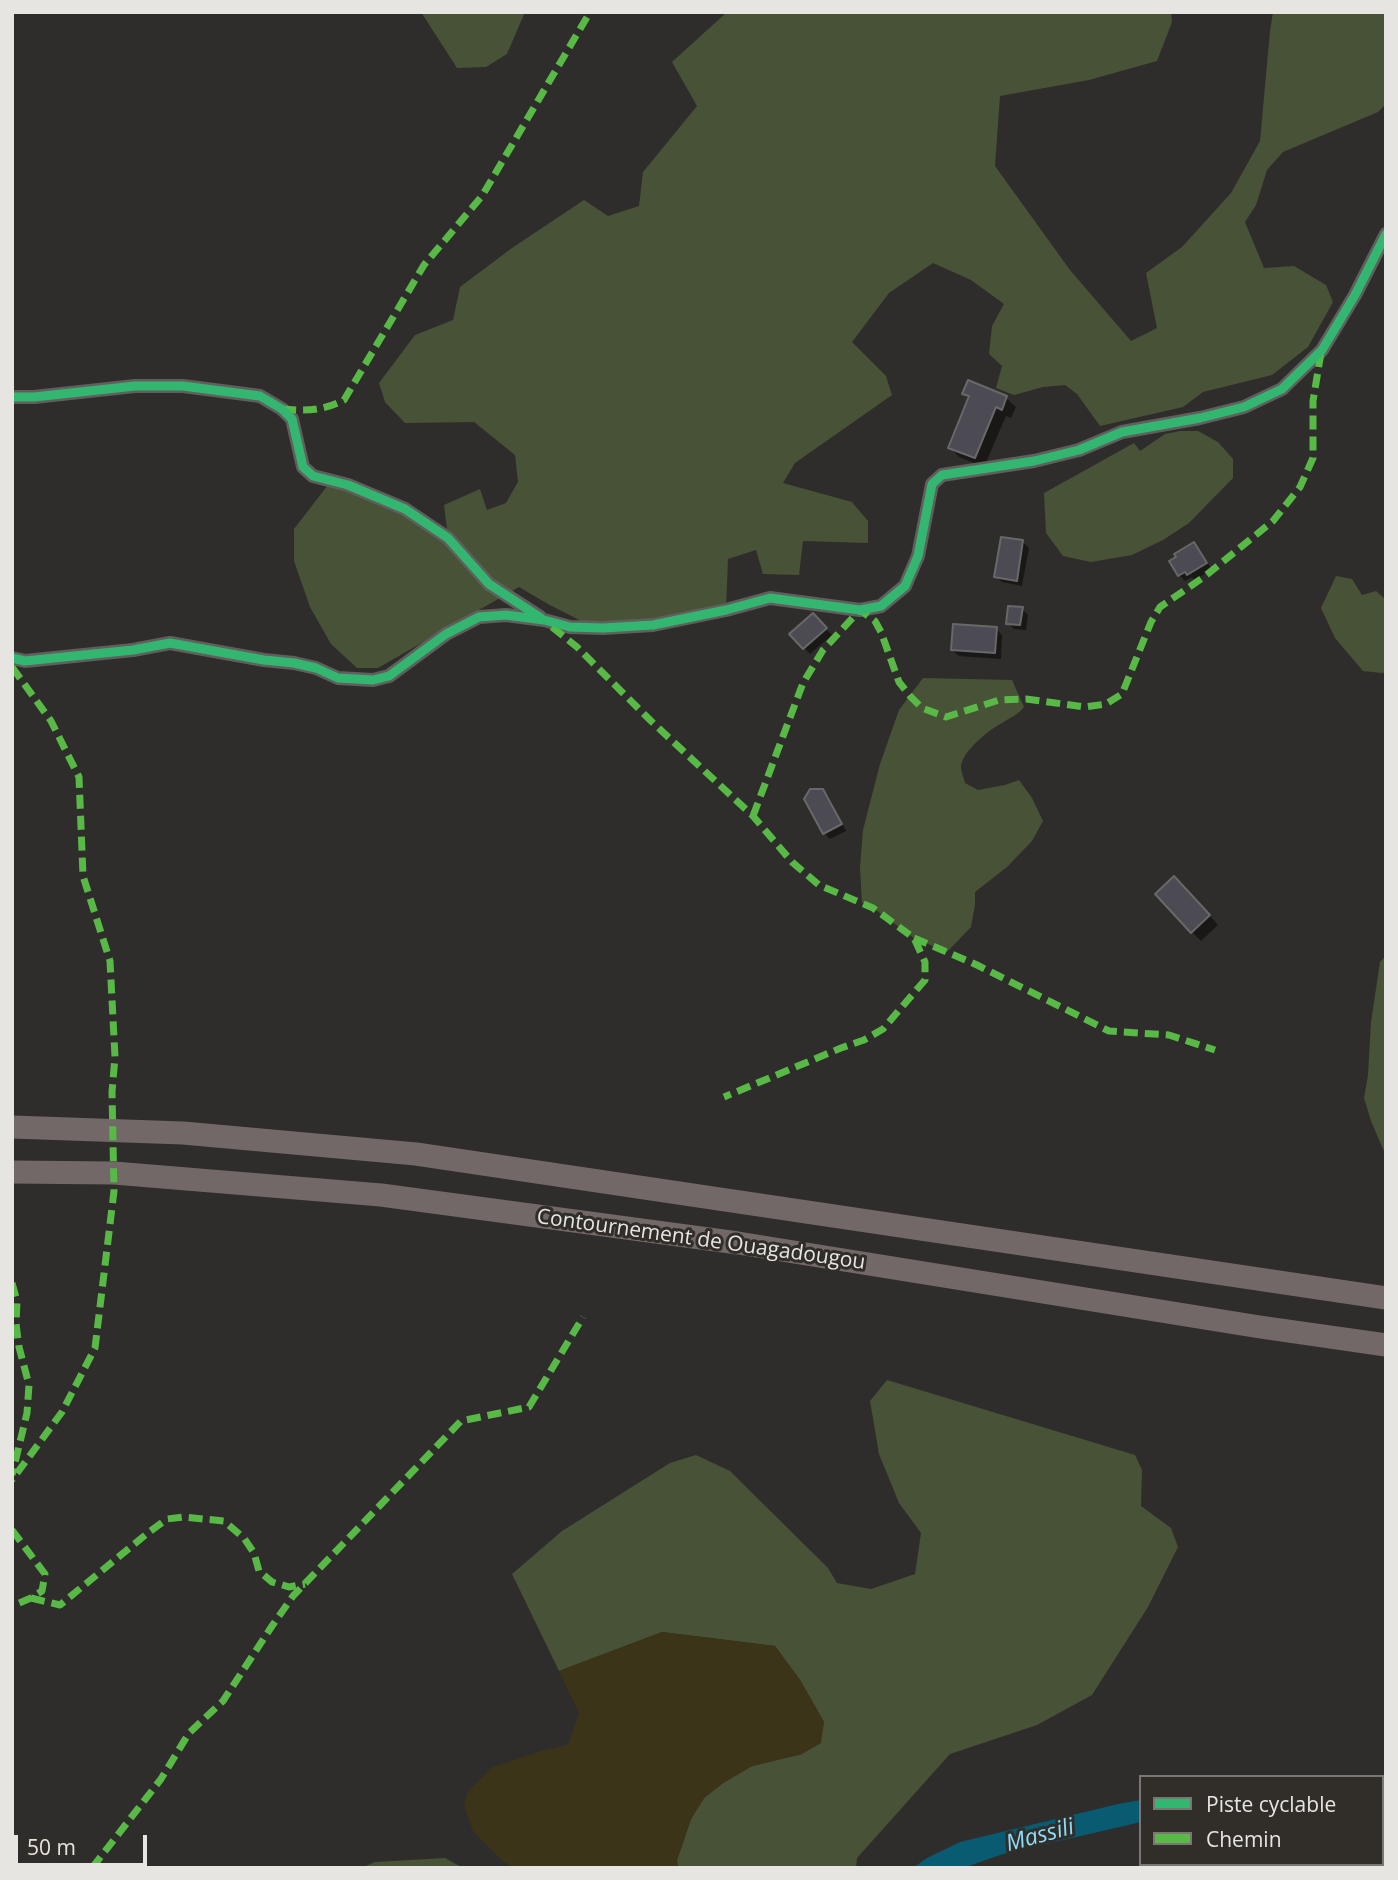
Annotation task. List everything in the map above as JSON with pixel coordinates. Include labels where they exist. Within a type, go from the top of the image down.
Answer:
[{"type":"highway","name":"Contournement de Ouagadougou","points":[[12,1127],[183,1133],[416,1154],[1386,1298]]},
{"type":"highway","name":"Contournement de Ouagadougou","points":[[12,1172],[114,1173],[381,1195],[738,1243],[1386,1345]]},
{"type":"street","points":[[12,658],[36,660],[133,650],[170,643],[294,663],[316,668],[338,678],[373,680],[389,676],[446,634],[479,617],[506,615],[570,627],[603,628],[653,625],[770,598],[860,610],[881,606],[905,586],[918,556],[932,484],[942,475],[1068,453],[1122,432],[1244,407],[1282,389],[1322,350],[1356,295],[1386,234]]},
{"type":"street","points":[[12,397],[135,386],[183,386],[260,396],[282,409],[292,419],[303,467],[313,476],[348,485],[405,509],[448,538],[489,584],[544,620]]},
{"type":"green space","points":[[421,12],[525,12],[507,54],[486,67],[457,68]]},
{"type":"green space","points":[[727,12],[1171,12],[1172,22],[1157,61],[1089,80],[1000,96],[995,166],[1070,270],[1131,341],[1157,328],[1146,273],[1182,247],[1231,193],[1260,141],[1273,12],[1386,12],[1386,104],[1378,112],[1283,152],[1267,170],[1256,205],[1245,222],[1264,268],[1294,266],[1326,285],[1333,302],[1308,347],[1272,375],[1203,392],[1183,407],[1100,426],[1077,394],[1065,385],[1043,387],[1014,395],[996,388],[1002,366],[989,354],[992,326],[1004,304],[971,280],[933,263],[889,293],[852,342],[886,376],[892,395],[795,463],[783,483],[852,502],[868,521],[868,543],[803,541],[799,575],[763,574],[756,550],[728,559],[726,610],[593,627],[519,587],[378,668],[357,668],[331,644],[310,607],[294,561],[294,529],[331,481],[448,537],[444,505],[480,489],[487,510],[506,503],[518,482],[515,455],[474,422],[405,423],[385,402],[379,383],[415,335],[453,320],[460,287],[512,248],[584,200],[608,216],[639,206],[643,172],[697,106],[672,62]]},
{"type":"green space","points":[[1198,431],[1218,442],[1233,459],[1233,478],[1189,523],[1132,555],[1091,562],[1063,556],[1046,533],[1044,493],[1134,443],[1140,451],[1165,434]]},
{"type":"green space","points":[[1336,576],[1352,579],[1362,595],[1376,591],[1386,600],[1386,672],[1363,671],[1335,638],[1321,608]]},
{"type":"green space","points":[[923,678],[1012,680],[1024,707],[977,742],[966,754],[961,771],[965,783],[978,790],[1019,780],[1032,798],[1043,821],[1032,841],[1007,867],[975,892],[971,927],[947,952],[914,938],[862,903],[860,867],[863,830],[880,764],[899,710]]},
{"type":"green space","points":[[1386,956],[1386,1156],[1364,1098],[1380,962]]},
{"type":"green space","points":[[887,1380],[1135,1455],[1142,1470],[1141,1506],[1171,1528],[1178,1547],[1148,1607],[1092,1695],[1037,1725],[950,1754],[857,1858],[856,1868],[678,1868],[677,1860],[691,1819],[704,1798],[752,1766],[802,1754],[824,1722],[800,1680],[775,1646],[662,1632],[559,1671],[512,1574],[562,1531],[670,1463],[696,1455],[730,1471],[828,1568],[837,1583],[871,1589],[915,1574],[921,1533],[899,1503],[879,1454],[870,1401]]},
{"type":"green space","points":[[445,1858],[463,1868],[361,1868],[375,1862]]},
{"type":"sand","points":[[662,1632],[775,1646],[800,1680],[824,1722],[821,1743],[802,1754],[752,1766],[704,1798],[691,1819],[677,1860],[678,1868],[514,1868],[503,1861],[473,1831],[464,1805],[468,1791],[493,1767],[568,1745],[579,1713],[559,1671]]},
{"type":"water","name":"Massili","points":[[1139,1800],[1139,1822],[1003,1854],[963,1868],[913,1868],[960,1842]]},
{"type":"building","points":[[968,380],[1007,396],[1002,410],[996,407],[975,458],[948,448],[969,396],[962,394]]},
{"type":"building","points":[[1001,537],[1023,540],[1017,581],[994,577]]},
{"type":"building","points":[[1194,542],[1207,563],[1187,575],[1185,572],[1178,576],[1169,561],[1176,557],[1174,554]]},
{"type":"building","points":[[1008,606],[1023,607],[1020,625],[1006,624]]},
{"type":"building","points":[[813,613],[827,628],[803,649],[789,634]]},
{"type":"building","points":[[953,624],[997,627],[995,653],[951,650]]},
{"type":"building","points":[[810,789],[823,789],[842,824],[823,834],[804,799]]},
{"type":"building","points":[[1174,876],[1210,915],[1191,933],[1155,894]]},
{"type":"marked path","points":[[282,409],[314,409],[344,400],[424,265],[482,196],[590,12]]},
{"type":"marked path","points":[[753,816],[803,683],[823,650],[860,610],[875,621],[899,682],[910,696],[922,708],[946,717],[999,700],[1026,699],[1085,707],[1106,704],[1122,694],[1151,622],[1160,607],[1204,577],[1273,521],[1300,487],[1313,458],[1313,401],[1321,353]]},
{"type":"marked path","points":[[552,627],[577,647],[651,721],[753,816],[792,862],[819,885],[873,908],[914,938],[925,962],[925,980],[883,1029],[864,1040],[724,1097]]},
{"type":"marked path","points":[[12,667],[51,721],[79,777],[83,876],[110,961],[115,1057],[112,1092],[114,1191],[95,1348],[62,1412],[12,1480]]},
{"type":"marked path","points":[[914,938],[977,965],[1109,1031],[1169,1035],[1215,1050]]},
{"type":"marked path","points":[[12,1283],[17,1301],[19,1347],[29,1385],[27,1413],[12,1475]]},
{"type":"marked path","points":[[92,1868],[161,1779],[189,1733],[223,1701],[293,1596],[461,1421],[529,1407],[583,1317]]},
{"type":"marked path","points":[[31,1598],[60,1605],[167,1519],[183,1517],[224,1521],[244,1538],[254,1553],[259,1571],[272,1582],[289,1587],[305,1584]]},
{"type":"marked path","points":[[12,1530],[45,1574],[42,1591],[12,1606]]},
{"type":"cycle path","points":[[12,658],[25,661],[133,650],[170,643],[294,663],[316,668],[338,678],[373,680],[389,676],[446,634],[479,617],[506,615],[570,627],[603,628],[653,625],[770,598],[860,610],[881,606],[905,586],[918,556],[932,484],[942,475],[1034,461],[1079,450],[1122,432],[1244,407],[1282,389],[1322,350],[1355,295],[1386,234]]},
{"type":"cycle path","points":[[12,397],[135,386],[183,386],[260,396],[282,409],[292,419],[303,467],[313,476],[348,485],[405,509],[448,538],[489,584],[541,618]]}]
